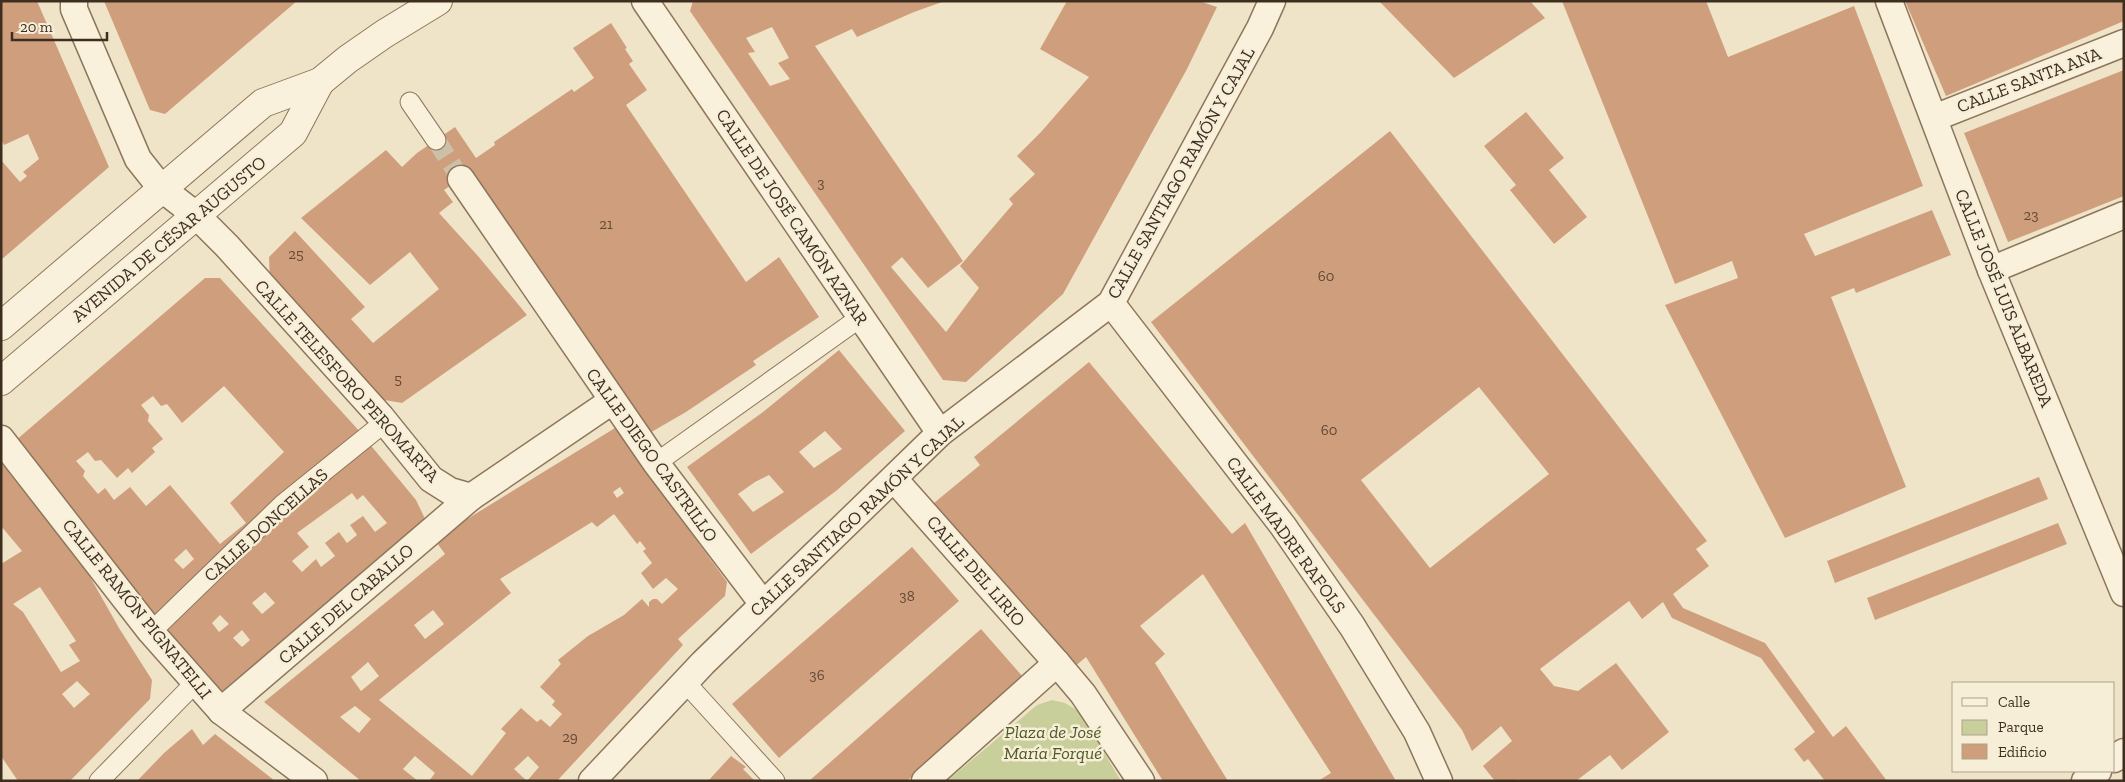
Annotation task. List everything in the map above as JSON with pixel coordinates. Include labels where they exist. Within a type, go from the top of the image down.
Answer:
[{"type":"street","name":"AVENIDA DE CÉSAR AUGUSTO","points":[[1,326],[263,103],[320,82],[377,39],[438,1]]},
{"type":"street","name":"CALLE DE JOSÉ CAMÓN AZNAR","points":[[645,1],[940,433]]},
{"type":"street","name":"CALLE SANTIAGO RAMÓN Y CAJAL","points":[[592,781],[685,682],[763,604],[940,433],[1111,303],[1260,28],[1272,1]]},
{"type":"street","name":"CALLE JOSÉ LUIS ALBAREDA","points":[[1889,1],[1991,270],[2124,593]]},
{"type":"street","name":"CALLE TELESFORO PEROMARTA","points":[[74,5],[138,159],[161,188],[197,216],[227,246],[385,422],[431,479],[450,491],[471,497]]},
{"type":"street","name":"CALLE SANTA ANA","points":[[1934,118],[2124,43]]},
{"type":"street","name":"AVENIDA DE CÉSAR AUGUSTO","points":[[1,381],[293,133],[320,82]]},
{"type":"street","points":[[410,102],[436,140]]},
{"type":"street","name":"CALLE DIEGO CASTRILLO","points":[[461,179],[544,303],[656,463],[763,604]]},
{"type":"street","points":[[1991,270],[2124,215]]},
{"type":"street","name":"CALLE MADRE RAFOLS","points":[[1111,303],[1283,526],[1341,611],[1417,732],[1439,781]]},
{"type":"street","points":[[656,463],[861,317]]},
{"type":"street","points":[[471,497],[612,401]]},
{"type":"street","name":"CALLE DONCELLAS","points":[[151,632],[282,505],[385,422]]},
{"type":"street","name":"CALLE RAMÓN PIGNATELLI","points":[[1,439],[151,632],[195,683],[221,711],[314,781]]},
{"type":"street","name":"CALLE DEL LIRIO","points":[[894,479],[1057,663]]},
{"type":"street","name":"CALLE DEL CABALLO","points":[[221,711],[471,497]]},
{"type":"street","points":[[925,781],[1057,663],[1083,694],[1141,781]]},
{"type":"street","points":[[685,682],[775,781]]},
{"type":"street","points":[[99,781],[195,683]]},
{"type":"street","points":[[2085,781],[2097,772]]},
{"type":"green space","name":"Plaza de José María Forqué","points":[[1052,700],[1065,703],[1080,712],[1121,781],[947,781],[1037,705]]},
{"type":"building","points":[[1,1],[37,1],[109,167],[1,260],[1,160],[20,182],[27,176],[23,172],[39,159],[28,134],[4,145],[1,139]]},
{"type":"building","points":[[104,1],[297,1],[165,114],[150,110]]},
{"type":"building","points":[[693,1],[945,1],[914,12],[857,37],[852,29],[815,46],[963,261],[928,288],[902,257],[891,267],[946,332],[979,288],[960,266],[1013,204],[1009,199],[1035,174],[1017,156],[1041,132],[1089,77],[1040,49],[1067,1],[1199,1],[1217,7],[1187,69],[1063,294],[966,382],[943,380],[690,11]],"holes":[[[772,27],[789,58],[778,63],[790,79],[770,86],[748,53],[755,52],[746,38]]]},
{"type":"building","points":[[1379,1],[1530,1],[1545,18],[1454,78]]},
{"type":"building","points":[[1562,1],[1706,1],[1728,57],[1854,6],[1923,186],[1804,234],[1815,256],[1932,210],[1951,255],[1856,293],[1854,288],[1831,297],[1906,487],[1785,538],[1665,305],[1738,278],[1732,261],[1675,284]]},
{"type":"building","points":[[1905,1],[2124,1],[2124,21],[1946,96]]},
{"type":"building","points":[[611,23],[633,61],[629,64],[647,90],[626,105],[746,282],[779,257],[819,317],[753,361],[756,365],[686,412],[648,434],[468,173],[444,190],[453,202],[439,213],[527,315],[402,403],[373,398],[270,284],[269,257],[295,231],[365,307],[351,319],[373,343],[439,289],[410,252],[370,285],[301,218],[386,150],[402,167],[417,153],[455,127],[476,158],[495,145],[494,142],[572,89],[574,92],[594,78],[573,48]]},
{"type":"building","points":[[2124,70],[2124,196],[2008,242],[1964,133]]},
{"type":"building","points":[[1526,112],[1564,158],[1549,170],[1587,217],[1554,244],[1510,190],[1516,185],[1484,146]]},
{"type":"building","points":[[1390,131],[1707,541],[1696,549],[1709,566],[1673,594],[1683,608],[1765,643],[1833,737],[1846,726],[1887,781],[1825,781],[1808,759],[1804,762],[1794,749],[1815,732],[1761,658],[1672,618],[1663,602],[1642,619],[1629,601],[1540,669],[1554,686],[1578,691],[1616,663],[1669,732],[1622,770],[1610,755],[1576,781],[1520,781],[1519,779],[1516,781],[1495,781],[1483,766],[1512,741],[1501,726],[1472,751],[1462,730],[1151,322]],"holes":[[[1479,387],[1549,474],[1430,568],[1361,480]]]},
{"type":"building","points":[[205,278],[220,278],[362,434],[158,619],[15,441]],"holes":[[[224,386],[284,452],[230,503],[246,523],[220,544],[170,485],[146,506],[130,487],[114,500],[105,488],[98,494],[83,476],[85,471],[76,461],[88,452],[95,461],[101,460],[117,478],[128,468],[132,473],[155,452],[152,448],[163,439],[148,421],[149,415],[141,405],[153,396],[161,406],[167,404],[182,423]],[[186,549],[194,559],[183,569],[174,560]]]},
{"type":"building","points":[[839,350],[905,431],[836,491],[751,554],[687,467],[763,412]],"holes":[[[825,431],[842,449],[814,468],[799,452]],[[769,475],[784,492],[753,512],[738,494]]]},
{"type":"building","points":[[1089,362],[1232,534],[1245,523],[1396,781],[1318,781],[1331,773],[1203,574],[1140,626],[1165,654],[1155,663],[1228,781],[1163,781],[1086,657],[1073,668],[934,503],[980,465],[974,457]]},
{"type":"building","points":[[615,428],[727,582],[725,596],[678,639],[683,645],[557,781],[527,781],[429,781],[435,773],[415,756],[403,769],[418,781],[361,781],[264,702],[445,554],[437,543],[459,524]],"holes":[[[620,487],[624,493],[617,498],[613,492]],[[614,514],[637,544],[640,541],[646,549],[643,551],[652,563],[641,573],[653,589],[666,578],[678,589],[662,604],[657,599],[653,599],[649,602],[649,607],[642,599],[624,615],[588,636],[558,660],[561,664],[540,687],[555,701],[552,705],[562,714],[550,727],[541,719],[537,722],[521,708],[501,729],[506,733],[472,776],[379,700],[511,593],[500,579],[592,522],[597,527]],[[433,610],[444,624],[425,639],[414,625]],[[368,662],[379,676],[361,691],[351,677]],[[355,706],[371,719],[359,733],[340,717]],[[528,756],[539,767],[527,781],[514,769]]]},
{"type":"building","points":[[368,442],[416,500],[429,527],[221,696],[164,625],[245,549]],"holes":[[[352,493],[357,500],[363,495],[387,523],[375,532],[363,516],[350,525],[357,535],[347,543],[339,532],[325,543],[335,556],[321,567],[316,559],[302,572],[292,561],[309,547],[297,533]],[[265,592],[275,603],[262,614],[252,603]],[[220,615],[229,624],[219,632],[212,623]],[[242,630],[250,640],[242,647],[233,638]]]},
{"type":"building","points":[[1,460],[81,561],[119,628],[152,680],[150,699],[70,781],[18,781],[1,756],[1,564],[22,551],[1,526]],"holes":[[[40,587],[76,641],[69,645],[80,661],[61,672],[23,612],[13,604]],[[77,681],[90,694],[74,708],[62,694]]]},
{"type":"building","points":[[2039,477],[2048,499],[1835,583],[1827,561]]},
{"type":"building","points":[[2058,523],[2067,544],[1875,620],[1867,598]]},
{"type":"building","points":[[912,547],[959,601],[779,758],[732,704]]},
{"type":"building","points":[[981,629],[1023,677],[907,781],[809,781]]},
{"type":"building","points":[[192,729],[203,745],[215,734],[275,781],[137,781],[164,753]]},
{"type":"building","points":[[731,756],[746,767],[743,769],[755,781],[708,781]]},
{"type":"tunnel","points":[[436,140],[461,179]]}]
